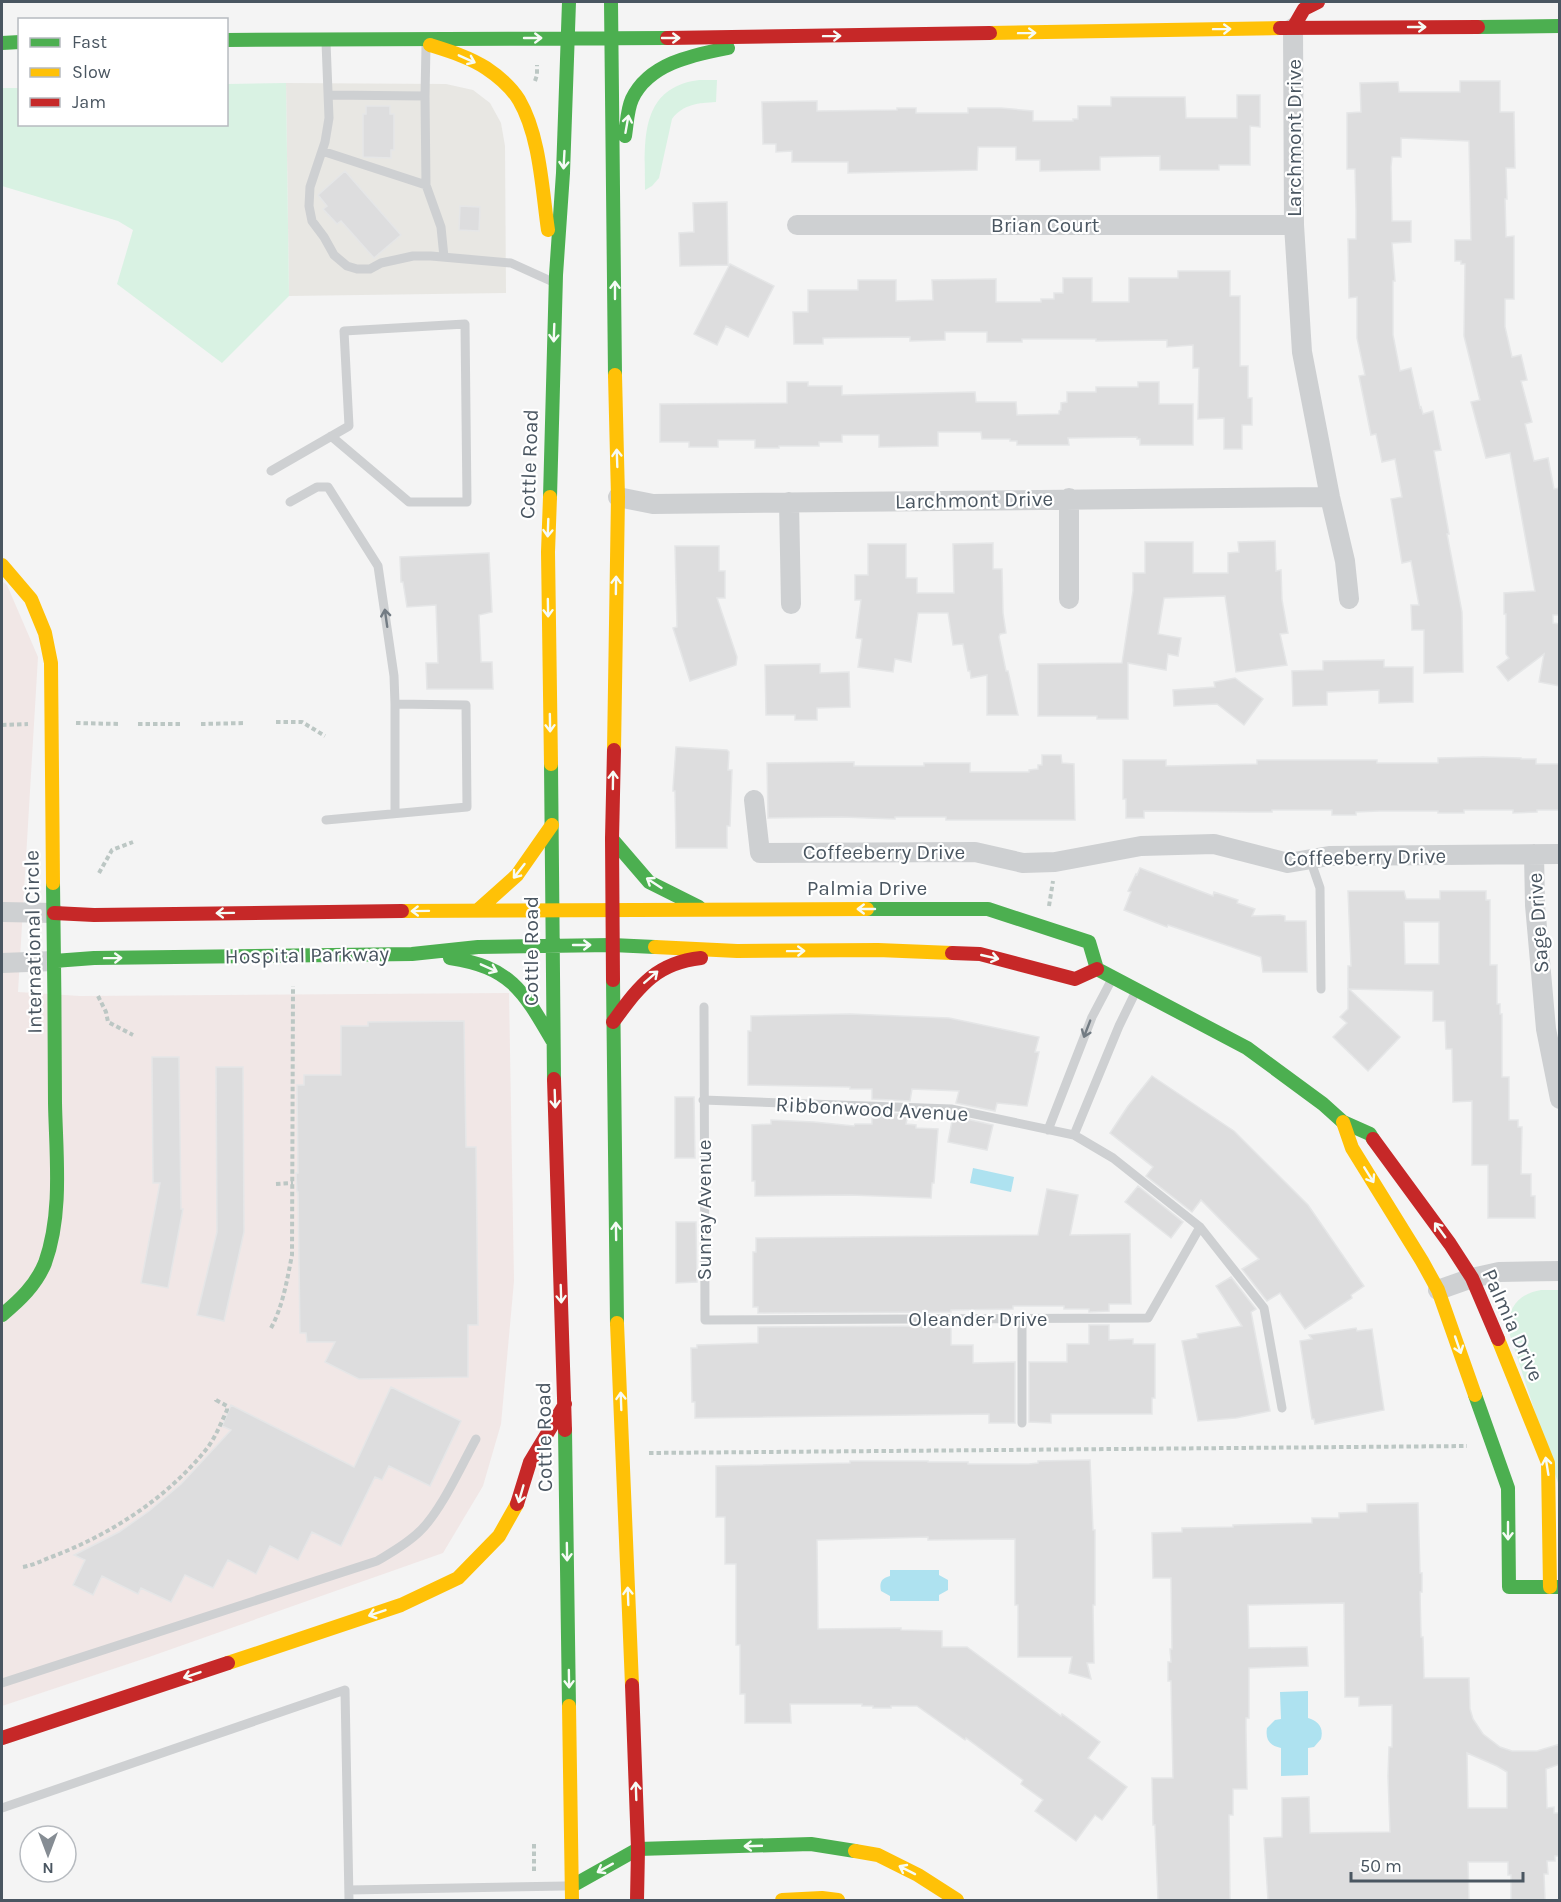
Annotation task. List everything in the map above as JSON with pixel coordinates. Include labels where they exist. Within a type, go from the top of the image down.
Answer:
[{"type":"main road","name":"Cottle Road","points":[[569,2],[564,162],[556,279],[548,552],[553,1041],[565,1404],[572,1893]]},
{"type":"main road","points":[[611,2],[615,418],[618,496],[612,839],[616,1289],[638,1849],[637,1900]]},
{"type":"main road","points":[[1293,28],[1304,9],[1318,2]]},
{"type":"main road","points":[[228,40],[774,37],[1560,26]]},
{"type":"main road","points":[[614,202],[632,99],[645,80],[664,65],[774,37]]},
{"type":"main road","points":[[412,39],[485,67],[505,83],[518,99],[530,128],[536,153],[556,279]]},
{"type":"main road","points":[[2,43],[18,42]]},
{"type":"main road","name":"International Circle","points":[[2,565],[31,599],[45,633],[51,663],[56,1208],[51,1242],[45,1264],[35,1285],[2,1315]]},
{"type":"main road","points":[[478,910],[517,875],[552,825]]},
{"type":"main road","points":[[612,839],[649,882],[705,910]]},
{"type":"main road","name":"Palmia Drive","points":[[612,910],[988,909],[1089,942],[1097,969],[1247,1048],[1323,1104],[1343,1122],[1371,1134],[1472,1278],[1548,1463],[1555,1587],[1509,1587],[1508,1488],[1438,1290],[1352,1148],[1343,1122]]},
{"type":"main road","name":"Hospital Parkway","points":[[54,913],[94,915],[612,910]]},
{"type":"main road","points":[[612,945],[737,951],[878,950],[980,954],[1075,979],[1097,969]]},
{"type":"main road","name":"Hospital Parkway","points":[[54,961],[94,958],[412,954],[478,947],[612,945]]},
{"type":"main road","points":[[613,1022],[635,992],[654,973],[669,965],[737,951]]},
{"type":"main road","points":[[412,954],[462,959],[482,964],[501,973],[519,987],[553,1041]]},
{"type":"main road","points":[[2,1738],[401,1605],[458,1578],[499,1536],[518,1505],[530,1462],[565,1404]]},
{"type":"main road","points":[[572,1893],[638,1849],[811,1844],[878,1855],[918,1875],[957,1900]]},
{"type":"main road","points":[[782,1900],[822,1898],[838,1900]]},
{"type":"street","name":"Larchmont Drive","points":[[1293,28],[1294,225],[1302,352],[1345,561],[1349,599]]},
{"type":"street","name":"Brian Court","points":[[797,225],[1294,225]]},
{"type":"street","name":"Larchmont Drive","points":[[618,496],[653,504],[1330,497]]},
{"type":"street","points":[[1069,498],[1069,599]]},
{"type":"street","points":[[789,502],[791,604]]},
{"type":"street","name":"Coffeeberry Drive","points":[[754,800],[759,853],[975,852],[1023,863],[1055,862],[1141,846],[1214,844],[1288,863],[1329,856],[1560,854]]},
{"type":"street","name":"Sage Drive","points":[[1534,854],[1535,905],[1546,1029],[1560,1099]]},
{"type":"street","name":"Hospital Parkway","points":[[2,912],[54,913]]},
{"type":"street","name":"Hospital Parkway","points":[[2,963],[54,961]]},
{"type":"street","points":[[1438,1290],[1472,1278],[1499,1272],[1560,1271]]},
{"type":"lane","points":[[326,40],[329,118],[326,141],[310,187],[309,206],[312,221],[334,255],[347,266],[357,269],[370,269],[381,263],[413,256],[444,257],[511,263],[556,279]]},
{"type":"lane","points":[[426,44],[426,184],[441,227],[444,257]]},
{"type":"lane","points":[[328,95],[425,96]]},
{"type":"lane","points":[[322,151],[426,184]]},
{"type":"lane","points":[[270,471],[331,436],[349,426],[344,331],[465,324],[467,501],[409,502],[331,436]]},
{"type":"lane","points":[[290,501],[317,487],[328,487],[378,566],[394,676],[395,813]]},
{"type":"lane","points":[[326,820],[467,807],[466,705],[395,704]]},
{"type":"lane","points":[[1310,859],[1320,888],[1321,989]]},
{"type":"lane","points":[[1048,1130],[1092,1017],[1113,977]]},
{"type":"lane","points":[[1074,1135],[1136,989]]},
{"type":"lane","name":"Sunray Avenue","points":[[704,1007],[705,1320]]},
{"type":"lane","name":"Ribbonwood Avenue","points":[[703,1101],[951,1108],[1074,1135],[1113,1158],[1200,1227],[1264,1308],[1282,1408]]},
{"type":"lane","name":"Oleander Drive","points":[[705,1320],[1148,1318],[1200,1227]]},
{"type":"lane","points":[[1022,1318],[1022,1423]]},
{"type":"lane","points":[[2,1683],[377,1561],[408,1542],[422,1530],[436,1510],[476,1439]]},
{"type":"lane","points":[[2,1808],[345,1690],[349,1900]]},
{"type":"lane","points":[[349,1890],[572,1893]]},
{"type":"path","points":[[534,84],[537,65]]},
{"type":"path","points":[[276,722],[302,722],[325,736]]},
{"type":"path","points":[[76,723],[119,724]]},
{"type":"path","points":[[201,724],[246,723]]},
{"type":"path","points":[[2,725],[32,724]]},
{"type":"path","points":[[138,724],[180,724]]},
{"type":"path","points":[[99,873],[112,850],[133,842]]},
{"type":"path","points":[[1043,927],[1051,896],[1055,862]]},
{"type":"path","points":[[271,1328],[286,1285],[292,1255],[293,986]]},
{"type":"path","points":[[98,996],[108,1022],[133,1035]]},
{"type":"path","points":[[276,1184],[293,1184]]},
{"type":"path","points":[[23,1567],[80,1546],[126,1521],[164,1492],[192,1465],[216,1435],[227,1406],[216,1400],[216,1397]]},
{"type":"path","points":[[649,1453],[1493,1446]]},
{"type":"shaded area","points":[[286,83],[446,84],[473,90],[490,103],[501,123],[505,146],[506,293],[289,296]]},
{"type":"shaded area","points":[[2,581],[7,585],[38,657],[18,992],[80,996],[509,993],[514,1281],[501,1424],[483,1486],[443,1553],[149,1657],[2,1706]]},
{"type":"green space","points":[[699,80],[717,80],[716,102],[686,107],[676,114],[672,119],[659,178],[645,190],[646,137],[649,120],[655,106],[665,94],[679,85]]},
{"type":"green space","points":[[286,83],[289,296],[222,363],[117,284],[133,230],[118,221],[2,186],[2,88],[18,88],[18,126],[228,126],[228,84]]},
{"type":"green space","points":[[1541,1290],[1559,1290],[1559,1486],[1508,1329],[1510,1314],[1516,1303],[1527,1294]]},
{"type":"water","points":[[973,1168],[1014,1177],[1011,1192],[970,1183]]},
{"type":"water","points":[[890,1570],[939,1570],[939,1575],[948,1580],[948,1590],[939,1595],[939,1601],[890,1601],[890,1596],[881,1591],[880,1585],[883,1579],[890,1576]]},
{"type":"water","points":[[1308,1691],[1308,1718],[1319,1725],[1322,1731],[1321,1739],[1314,1747],[1308,1748],[1308,1775],[1281,1776],[1281,1748],[1269,1742],[1267,1728],[1275,1720],[1281,1719],[1280,1692]]},
{"type":"building","points":[[1460,81],[1500,81],[1500,112],[1514,112],[1515,168],[1506,168],[1507,199],[1505,199],[1506,237],[1514,236],[1514,299],[1505,299],[1505,327],[1512,357],[1521,355],[1527,380],[1521,381],[1532,422],[1525,424],[1534,461],[1548,458],[1554,489],[1560,488],[1560,615],[1553,615],[1553,623],[1560,624],[1560,686],[1539,682],[1544,654],[1508,681],[1497,667],[1509,658],[1506,654],[1504,593],[1535,591],[1510,453],[1486,458],[1471,402],[1480,400],[1464,336],[1465,264],[1455,261],[1455,240],[1471,240],[1469,141],[1401,138],[1401,157],[1392,157],[1391,167],[1392,221],[1411,221],[1411,242],[1392,243],[1395,281],[1393,281],[1393,335],[1400,371],[1411,368],[1423,414],[1433,411],[1441,450],[1434,451],[1462,612],[1463,672],[1424,673],[1424,630],[1412,630],[1411,605],[1419,605],[1411,561],[1402,563],[1391,499],[1402,497],[1395,459],[1382,462],[1376,434],[1371,435],[1359,376],[1365,375],[1357,338],[1357,297],[1349,298],[1348,239],[1356,239],[1356,209],[1355,169],[1347,169],[1347,113],[1361,112],[1360,83],[1398,82],[1399,92],[1460,92]]},
{"type":"building","points":[[1237,95],[1260,95],[1260,127],[1250,126],[1250,165],[1219,165],[1219,170],[1160,170],[1160,156],[1100,157],[1100,170],[1040,171],[1040,160],[1016,160],[1016,147],[978,147],[977,170],[848,173],[848,162],[792,162],[792,151],[776,152],[776,144],[763,144],[762,102],[817,101],[817,111],[916,108],[916,113],[968,113],[968,108],[1001,108],[1033,111],[1033,121],[1073,121],[1073,119],[1078,119],[1078,106],[1111,106],[1111,97],[1185,97],[1186,118],[1237,118]]},
{"type":"building","points":[[366,106],[390,106],[390,114],[394,114],[394,150],[391,150],[391,158],[363,157],[363,114],[366,114]]},
{"type":"building","points":[[345,171],[401,235],[374,258],[341,221],[337,224],[323,209],[327,206],[318,195]]},
{"type":"building","points":[[727,202],[728,265],[680,266],[679,233],[694,232],[693,203]]},
{"type":"building","points":[[460,206],[480,207],[479,231],[459,230]]},
{"type":"building","points":[[730,264],[774,286],[748,337],[726,326],[717,345],[694,334]]},
{"type":"building","points":[[1178,271],[1230,271],[1230,296],[1240,296],[1240,366],[1248,366],[1248,398],[1252,398],[1252,425],[1242,425],[1242,449],[1224,449],[1224,418],[1198,419],[1199,368],[1193,368],[1193,345],[1167,347],[1167,340],[1022,339],[1022,342],[987,342],[987,332],[945,332],[945,340],[910,341],[910,337],[823,338],[823,344],[794,344],[793,312],[808,312],[808,290],[858,290],[858,280],[896,280],[896,301],[933,300],[932,280],[996,279],[996,302],[1041,302],[1041,299],[1054,299],[1054,293],[1063,293],[1063,278],[1092,278],[1092,302],[1129,302],[1129,278],[1178,278]]},
{"type":"building","points":[[787,382],[808,382],[808,386],[842,386],[842,395],[975,392],[976,402],[1016,402],[1017,415],[1059,414],[1061,403],[1067,402],[1067,392],[1096,392],[1096,387],[1138,387],[1138,382],[1159,382],[1159,404],[1193,404],[1193,445],[1140,445],[1140,439],[1137,437],[1068,438],[1069,445],[1017,445],[1017,441],[1010,441],[1010,439],[982,439],[981,432],[938,432],[938,446],[879,447],[879,435],[842,435],[842,442],[819,442],[819,446],[779,446],[779,448],[755,448],[755,440],[718,440],[718,447],[689,447],[689,442],[660,442],[660,404],[787,403]]},
{"type":"building","points":[[1275,541],[1276,571],[1281,570],[1282,600],[1288,633],[1280,634],[1287,665],[1236,672],[1225,596],[1164,598],[1158,634],[1181,638],[1178,656],[1168,654],[1166,670],[1128,663],[1128,719],[1097,719],[1097,716],[1038,716],[1038,664],[1122,663],[1133,591],[1133,573],[1145,573],[1145,542],[1193,542],[1193,573],[1228,573],[1228,553],[1239,552],[1238,542]]},
{"type":"building","points":[[993,543],[993,569],[1002,569],[1006,633],[1000,634],[999,637],[1018,715],[987,715],[987,675],[971,678],[963,644],[953,645],[948,613],[918,613],[911,662],[895,659],[893,672],[858,667],[862,639],[856,638],[861,600],[855,600],[855,575],[868,575],[868,544],[906,544],[906,578],[917,578],[917,593],[954,593],[953,544]]},
{"type":"building","points":[[675,546],[719,546],[719,571],[725,571],[725,598],[717,598],[737,657],[736,665],[690,681],[673,628],[677,627]]},
{"type":"building","points":[[489,553],[492,612],[479,615],[481,662],[492,662],[493,689],[427,689],[426,663],[438,663],[436,605],[407,607],[403,582],[401,582],[400,557]]},
{"type":"building","points":[[1384,660],[1384,667],[1413,667],[1413,702],[1379,703],[1379,690],[1327,692],[1327,705],[1293,706],[1292,671],[1323,670],[1323,661]]},
{"type":"building","points":[[820,664],[820,673],[849,672],[850,707],[817,708],[817,720],[795,720],[795,715],[766,715],[765,665]]},
{"type":"building","points":[[1235,678],[1263,699],[1244,725],[1217,704],[1174,706],[1173,690],[1215,687],[1214,682]]},
{"type":"building","points":[[676,747],[727,750],[729,752],[728,770],[732,770],[727,848],[676,848],[675,791],[673,788]]},
{"type":"building","points":[[1042,755],[1061,755],[1062,763],[1074,764],[1075,820],[946,820],[946,817],[768,818],[767,763],[854,762],[854,766],[924,766],[924,763],[970,763],[970,772],[1029,772],[1029,770],[1038,769],[1038,765],[1042,765]]},
{"type":"building","points":[[1438,758],[1536,759],[1536,764],[1560,764],[1560,810],[1513,813],[1513,810],[1464,810],[1464,813],[1379,811],[1356,812],[1356,815],[1332,815],[1332,810],[1144,811],[1144,818],[1126,818],[1126,799],[1123,799],[1123,760],[1166,760],[1166,766],[1257,764],[1257,760],[1377,760],[1377,763],[1438,763]]},
{"type":"building","points":[[1140,868],[1213,896],[1214,892],[1238,900],[1237,903],[1255,909],[1252,916],[1280,915],[1285,916],[1285,921],[1306,921],[1307,972],[1263,972],[1261,957],[1168,925],[1167,927],[1124,910],[1131,892],[1128,891]]},
{"type":"building","points":[[1348,891],[1404,891],[1406,899],[1440,899],[1440,891],[1486,891],[1486,900],[1490,900],[1490,965],[1497,965],[1497,1004],[1500,1004],[1500,1014],[1502,1014],[1502,1077],[1509,1077],[1509,1120],[1518,1120],[1518,1127],[1522,1127],[1521,1174],[1531,1174],[1531,1196],[1535,1196],[1535,1218],[1488,1218],[1488,1165],[1472,1165],[1472,1101],[1453,1102],[1452,1049],[1446,1049],[1445,1021],[1433,1021],[1433,991],[1349,989],[1400,1037],[1368,1071],[1333,1037],[1347,1023],[1340,1017],[1348,1009],[1348,966],[1351,966]],"holes":[[[1404,922],[1439,922],[1439,964],[1405,964]]]},
{"type":"building","points":[[850,1014],[949,1018],[1039,1037],[1035,1052],[1039,1052],[1027,1106],[997,1103],[995,1111],[956,1103],[959,1091],[912,1089],[910,1101],[872,1099],[872,1089],[748,1085],[748,1031],[751,1031],[751,1016]]},
{"type":"building","points":[[464,1021],[466,1147],[476,1147],[478,1325],[468,1325],[468,1377],[359,1379],[325,1362],[335,1342],[307,1342],[306,1333],[300,1333],[296,1173],[298,1173],[297,1085],[304,1085],[304,1075],[341,1075],[341,1026],[368,1026],[368,1022]]},
{"type":"building","points":[[152,1057],[179,1057],[181,1209],[183,1209],[168,1288],[141,1283],[160,1183],[153,1183]]},
{"type":"building","points":[[216,1067],[243,1067],[244,1232],[224,1321],[197,1315],[217,1232]]},
{"type":"building","points":[[1152,1076],[1234,1131],[1308,1205],[1364,1286],[1351,1295],[1352,1298],[1305,1329],[1280,1293],[1267,1301],[1242,1269],[1259,1259],[1201,1200],[1192,1212],[1146,1176],[1153,1167],[1110,1133]]},
{"type":"building","points":[[675,1097],[694,1097],[695,1158],[675,1158]]},
{"type":"building","points":[[872,1113],[908,1114],[906,1124],[916,1125],[916,1128],[938,1129],[931,1198],[850,1195],[755,1196],[755,1181],[752,1181],[752,1125],[771,1124],[771,1120],[854,1126],[855,1124],[872,1124]]},
{"type":"building","points":[[953,1116],[993,1125],[987,1150],[948,1142]]},
{"type":"building","points":[[1138,1186],[1183,1222],[1171,1238],[1125,1202]]},
{"type":"building","points":[[1047,1189],[1078,1195],[1070,1235],[1130,1234],[1131,1304],[1109,1304],[1109,1311],[1089,1312],[1089,1309],[1064,1309],[1064,1306],[1013,1306],[1013,1309],[951,1310],[951,1312],[758,1313],[758,1307],[753,1307],[753,1252],[756,1252],[756,1238],[1038,1235]]},
{"type":"building","points":[[676,1222],[696,1222],[697,1282],[676,1283]]},
{"type":"building","points":[[1231,1277],[1256,1309],[1251,1312],[1270,1411],[1236,1418],[1198,1421],[1182,1341],[1198,1338],[1197,1334],[1242,1326],[1216,1286]]},
{"type":"building","points":[[1089,1325],[1109,1325],[1109,1340],[1133,1339],[1133,1344],[1155,1344],[1155,1398],[1152,1398],[1152,1414],[1051,1414],[1051,1423],[1029,1422],[1029,1362],[1067,1362],[1067,1344],[1089,1344]]},
{"type":"building","points":[[951,1326],[951,1345],[973,1345],[973,1363],[1015,1362],[1015,1423],[989,1423],[989,1414],[695,1418],[695,1402],[692,1402],[691,1348],[697,1348],[697,1345],[758,1343],[758,1327]]},
{"type":"building","points":[[1356,1328],[1357,1331],[1372,1329],[1384,1410],[1315,1424],[1312,1419],[1300,1341],[1312,1339],[1309,1335]]},
{"type":"building","points":[[391,1387],[461,1421],[430,1486],[389,1466],[382,1480],[375,1477],[341,1546],[312,1532],[298,1560],[270,1546],[256,1574],[228,1560],[213,1588],[185,1575],[171,1602],[141,1588],[138,1594],[102,1576],[93,1595],[73,1585],[85,1560],[74,1555],[119,1532],[181,1484],[231,1430],[222,1426],[231,1405],[354,1467]]},
{"type":"building","points":[[1090,1460],[1093,1530],[1095,1530],[1094,1663],[1087,1663],[1091,1679],[1069,1673],[1072,1657],[1018,1657],[1015,1539],[928,1540],[928,1537],[817,1540],[818,1629],[901,1628],[901,1630],[942,1631],[942,1647],[967,1647],[1100,1742],[1088,1758],[1127,1787],[1102,1820],[1095,1815],[1076,1841],[1035,1811],[1043,1800],[1021,1784],[1023,1780],[966,1738],[965,1740],[917,1706],[873,1708],[873,1706],[862,1706],[862,1704],[790,1704],[791,1723],[745,1723],[745,1694],[740,1694],[740,1645],[736,1645],[736,1564],[725,1564],[725,1517],[716,1517],[716,1466],[850,1463],[850,1461],[1029,1464],[1038,1463],[1038,1461]]},
{"type":"building","points":[[1418,1503],[1424,1678],[1469,1678],[1470,1709],[1473,1719],[1483,1734],[1500,1747],[1512,1751],[1537,1751],[1560,1744],[1560,1764],[1546,1769],[1547,1808],[1554,1807],[1554,1813],[1560,1813],[1560,1856],[1555,1856],[1555,1861],[1547,1861],[1548,1874],[1544,1874],[1545,1900],[1511,1900],[1511,1875],[1508,1875],[1508,1862],[1468,1862],[1469,1900],[1268,1900],[1264,1838],[1282,1837],[1282,1798],[1309,1797],[1310,1833],[1390,1832],[1388,1776],[1389,1747],[1392,1747],[1392,1705],[1359,1706],[1359,1697],[1345,1697],[1344,1603],[1248,1605],[1249,1648],[1307,1647],[1308,1666],[1249,1668],[1249,1718],[1246,1718],[1247,1789],[1233,1789],[1233,1815],[1229,1815],[1230,1900],[1158,1900],[1152,1778],[1173,1778],[1171,1681],[1168,1681],[1168,1662],[1171,1662],[1170,1649],[1172,1649],[1171,1578],[1153,1578],[1152,1533],[1182,1532],[1182,1528],[1312,1523],[1312,1518],[1339,1518],[1339,1513],[1367,1512],[1367,1504]],"holes":[[[1467,1753],[1507,1772],[1507,1808],[1468,1808]]]},
{"type":"traffic: fast","points":[[550,497],[556,275],[563,173],[569,2]]},
{"type":"traffic: fast","points":[[611,2],[615,375]]},
{"type":"traffic: fast","points":[[1478,27],[1560,26]]},
{"type":"traffic: fast","points":[[228,40],[667,38]]},
{"type":"traffic: fast","points":[[2,43],[18,42]]},
{"type":"traffic: fast","points":[[625,136],[632,99],[649,77],[673,63],[728,48]]},
{"type":"traffic: fast","points":[[551,764],[554,1079]]},
{"type":"traffic: fast","points":[[612,839],[649,882],[699,907]]},
{"type":"traffic: fast","points":[[2,1315],[27,1292],[37,1278],[51,1244],[54,1224],[57,1184],[53,883]]},
{"type":"traffic: fast","points":[[867,909],[988,909],[1089,942],[1097,969],[1247,1048],[1323,1104],[1343,1122],[1370,1134],[1373,1139]]},
{"type":"traffic: fast","points":[[54,961],[94,958],[412,954],[478,947],[612,945],[655,947]]},
{"type":"traffic: fast","points":[[450,958],[487,968],[513,984],[523,994],[552,1040]]},
{"type":"traffic: fast","points":[[613,980],[617,1323]]},
{"type":"traffic: fast","points":[[1475,1395],[1508,1488],[1509,1587],[1560,1587]]},
{"type":"traffic: fast","points":[[565,1430],[569,1706]]},
{"type":"traffic: fast","points":[[572,1886],[638,1849],[811,1844],[855,1851]]},
{"type":"traffic: slow","points":[[990,33],[1280,28]]},
{"type":"traffic: slow","points":[[430,45],[466,57],[486,68],[504,82],[519,100],[536,146],[548,230]]},
{"type":"traffic: slow","points":[[614,750],[618,497],[615,375]]},
{"type":"traffic: slow","points":[[550,497],[548,552],[551,764]]},
{"type":"traffic: slow","points":[[2,565],[31,599],[45,633],[51,663],[53,883]]},
{"type":"traffic: slow","points":[[478,910],[517,875],[552,825]]},
{"type":"traffic: slow","points":[[402,911],[867,909]]},
{"type":"traffic: slow","points":[[655,947],[737,951],[878,950],[952,953]]},
{"type":"traffic: slow","points":[[1343,1122],[1352,1148],[1438,1290],[1475,1395]]},
{"type":"traffic: slow","points":[[617,1323],[632,1685]]},
{"type":"traffic: slow","points":[[1498,1339],[1548,1463],[1550,1587]]},
{"type":"traffic: slow","points":[[228,1663],[401,1605],[458,1578],[499,1536],[517,1504]]},
{"type":"traffic: slow","points":[[569,1706],[572,1900]]},
{"type":"traffic: slow","points":[[855,1851],[878,1855],[918,1875],[957,1900]]},
{"type":"traffic: slow","points":[[782,1900],[822,1898],[838,1900]]},
{"type":"traffic: jam","points":[[1293,28],[1304,9],[1318,2]]},
{"type":"traffic: jam","points":[[1280,28],[1478,27]]},
{"type":"traffic: jam","points":[[667,38],[990,33]]},
{"type":"traffic: jam","points":[[613,980],[614,750]]},
{"type":"traffic: jam","points":[[54,913],[94,915],[402,911]]},
{"type":"traffic: jam","points":[[952,953],[980,954],[1075,979],[1097,969]]},
{"type":"traffic: jam","points":[[613,1022],[640,988],[660,971],[672,965],[701,958]]},
{"type":"traffic: jam","points":[[554,1079],[565,1430]]},
{"type":"traffic: jam","points":[[1373,1139],[1450,1244],[1472,1278],[1498,1339]]},
{"type":"traffic: jam","points":[[517,1504],[530,1462],[565,1404]]},
{"type":"traffic: jam","points":[[2,1738],[228,1663]]},
{"type":"traffic: jam","points":[[632,1685],[638,1849],[637,1900]]}]
